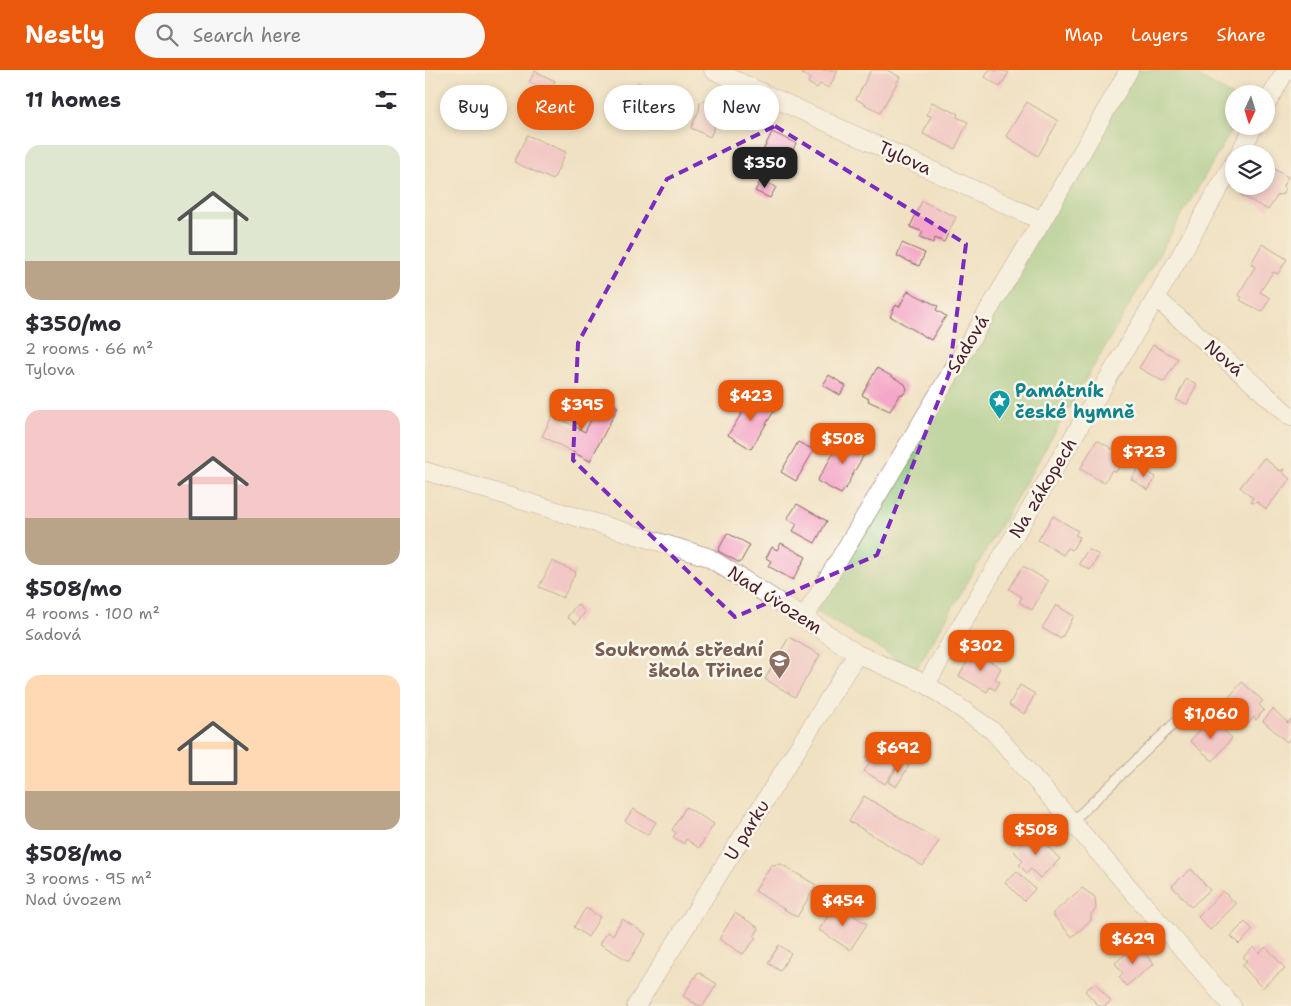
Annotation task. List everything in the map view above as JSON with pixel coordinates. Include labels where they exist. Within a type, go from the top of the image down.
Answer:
[{"type":"street","name":"Tylova","points":[[713,70],[1042,221]]},
{"type":"street","name":"Sadová","points":[[804,618],[1042,221],[1129,70]]},
{"type":"street","points":[[1275,89],[1286,70]]},
{"type":"street","name":"Na zákopech","points":[[925,684],[1156,298],[1225,178]]},
{"type":"street","name":"Nová","points":[[1156,298],[1291,417]]},
{"type":"street","name":"Nad úvozem","points":[[425,471],[708,557],[857,654],[925,684],[993,731],[1073,820],[1232,1006]]},
{"type":"street","name":"U parku","points":[[636,1006],[857,654]]},
{"type":"lane","points":[[1073,820],[1179,720]]},
{"type":"highlighted area","points":[[775,126],[966,244],[949,374],[877,555],[735,617],[573,460],[578,343],[667,179]]},
{"type":"green space","points":[[1135,70],[1188,70],[1225,92],[1225,135],[1229,135],[916,670],[817,612]]},
{"type":"building","points":[[804,70],[838,70],[829,88],[820,84],[817,88],[808,83],[810,78],[802,74]]},
{"type":"building","points":[[871,70],[887,70],[900,77],[880,113],[856,99]]},
{"type":"building","points":[[989,70],[1009,72],[1000,87],[985,77]]},
{"type":"building","points":[[535,71],[555,81],[553,85],[535,85],[529,82]]},
{"type":"building","points":[[704,101],[704,130],[713,130],[710,137],[694,129],[694,121],[700,102]]},
{"type":"building","points":[[932,102],[958,114],[957,117],[968,122],[955,149],[923,134],[931,116],[927,115]]},
{"type":"building","points":[[1027,102],[1058,121],[1038,156],[1006,136]]},
{"type":"building","points":[[772,132],[796,143],[784,170],[771,164],[767,171],[760,168],[763,161],[759,159]]},
{"type":"building","points":[[527,135],[566,152],[553,180],[514,162]]},
{"type":"building","points":[[1275,169],[1288,177],[1283,186],[1285,190],[1283,194],[1278,195],[1268,210],[1241,195],[1275,195]]},
{"type":"building","points":[[761,180],[776,187],[770,198],[755,191]]},
{"type":"building","points":[[922,201],[956,217],[944,242],[935,238],[933,243],[920,237],[923,232],[910,227]]},
{"type":"building","points":[[902,243],[925,253],[919,266],[897,256]]},
{"type":"building","points":[[1262,244],[1287,259],[1278,274],[1273,272],[1260,292],[1270,298],[1262,312],[1240,300],[1242,297],[1238,295],[1255,267],[1251,264]]},
{"type":"building","points":[[908,291],[938,306],[936,310],[946,316],[931,340],[890,316],[896,305],[899,307]]},
{"type":"building","points":[[1153,345],[1178,359],[1164,382],[1139,368]]},
{"type":"building","points":[[877,368],[905,384],[907,389],[904,394],[899,395],[890,411],[868,401],[869,399],[862,395]]},
{"type":"building","points":[[829,375],[846,386],[840,395],[823,385]]},
{"type":"building","points":[[1186,379],[1197,384],[1187,404],[1176,400]]},
{"type":"building","points":[[745,394],[774,411],[751,449],[728,435],[742,413],[739,404]]},
{"type":"building","points":[[602,398],[618,407],[590,461],[542,436],[553,415],[585,432]]},
{"type":"building","points":[[845,434],[868,448],[849,484],[841,494],[817,481]]},
{"type":"building","points":[[1097,440],[1121,454],[1119,459],[1123,461],[1116,472],[1112,470],[1104,483],[1080,469]]},
{"type":"building","points":[[798,442],[814,450],[796,481],[781,472]]},
{"type":"building","points":[[1264,458],[1280,471],[1284,469],[1282,472],[1290,479],[1266,509],[1256,501],[1254,503],[1251,501],[1253,498],[1240,487]]},
{"type":"building","points":[[1139,467],[1156,477],[1148,490],[1131,479]]},
{"type":"building","points":[[797,504],[827,521],[815,543],[793,531],[797,524],[787,519]]},
{"type":"building","points":[[1053,516],[1078,531],[1075,535],[1080,537],[1072,550],[1068,548],[1063,555],[1038,540]]},
{"type":"building","points":[[727,533],[750,545],[740,563],[718,551]]},
{"type":"building","points":[[781,543],[806,557],[793,580],[768,566],[771,561],[766,558],[772,547],[777,550]]},
{"type":"building","points":[[1088,549],[1099,555],[1090,570],[1079,564]]},
{"type":"building","points":[[552,561],[576,572],[563,598],[539,587]]},
{"type":"building","points":[[1023,566],[1048,581],[1032,610],[1019,602],[1022,597],[1009,589]]},
{"type":"building","points":[[577,604],[585,612],[576,624],[567,617]]},
{"type":"building","points":[[1056,605],[1074,616],[1061,639],[1042,628]]},
{"type":"building","points":[[789,637],[820,655],[795,697],[765,679]]},
{"type":"building","points":[[973,651],[1001,668],[995,679],[1000,682],[995,690],[990,687],[987,692],[959,676]]},
{"type":"building","points":[[1242,682],[1263,701],[1259,705],[1264,710],[1256,720],[1254,717],[1248,724],[1224,703]]},
{"type":"building","points":[[1020,685],[1035,694],[1024,714],[1009,705]]},
{"type":"building","points":[[1273,709],[1288,723],[1291,719],[1291,737],[1287,742],[1263,721]]},
{"type":"building","points":[[1210,719],[1232,738],[1213,761],[1190,741]]},
{"type":"building","points":[[882,742],[899,753],[893,763],[897,765],[885,784],[864,771],[870,762],[865,759],[871,749],[876,752]]},
{"type":"building","points":[[897,760],[909,766],[896,787],[888,782],[900,763]]},
{"type":"building","points":[[864,796],[939,841],[923,866],[849,821]]},
{"type":"building","points":[[686,807],[714,824],[699,848],[686,839],[684,844],[673,837],[676,833],[672,830]]},
{"type":"building","points":[[633,809],[656,822],[648,835],[625,821]]},
{"type":"building","points":[[1034,832],[1060,859],[1040,878],[1031,869],[1027,873],[1019,865],[1023,861],[1014,851]]},
{"type":"building","points":[[781,864],[816,885],[797,917],[755,891],[771,865]]},
{"type":"building","points":[[1191,869],[1210,890],[1191,907],[1172,886]]},
{"type":"building","points":[[1017,871],[1035,889],[1024,901],[1005,882]]},
{"type":"building","points":[[1082,888],[1095,897],[1096,909],[1091,914],[1091,920],[1072,937],[1052,914]]},
{"type":"building","points":[[1223,891],[1236,904],[1210,930],[1198,917]]},
{"type":"building","points":[[836,904],[867,924],[850,950],[819,930]]},
{"type":"building","points":[[586,908],[600,917],[588,937],[574,927]]},
{"type":"building","points":[[735,913],[759,928],[754,937],[756,938],[743,954],[719,939]]},
{"type":"building","points":[[622,919],[646,934],[629,961],[600,944],[607,932],[613,935]]},
{"type":"building","points":[[1245,922],[1253,930],[1239,944],[1231,936]]},
{"type":"building","points":[[1137,944],[1154,964],[1126,986],[1119,977],[1123,973],[1115,963]]},
{"type":"building","points":[[779,945],[791,953],[780,971],[768,963]]},
{"type":"building","points":[[1254,947],[1259,953],[1266,947],[1285,968],[1262,988],[1242,965],[1247,961],[1243,957]]},
{"type":"building","points":[[698,972],[717,984],[703,1006],[699,1006],[683,996]]},
{"type":"building","points":[[1095,983],[1111,1001],[1105,1006],[1099,1006],[1085,991]]},
{"type":"place","name":"Památník české hymně","points":[[999,420]]},
{"type":"place","name":"Soukromá střední škola Třinec","points":[[779,679]]}]
